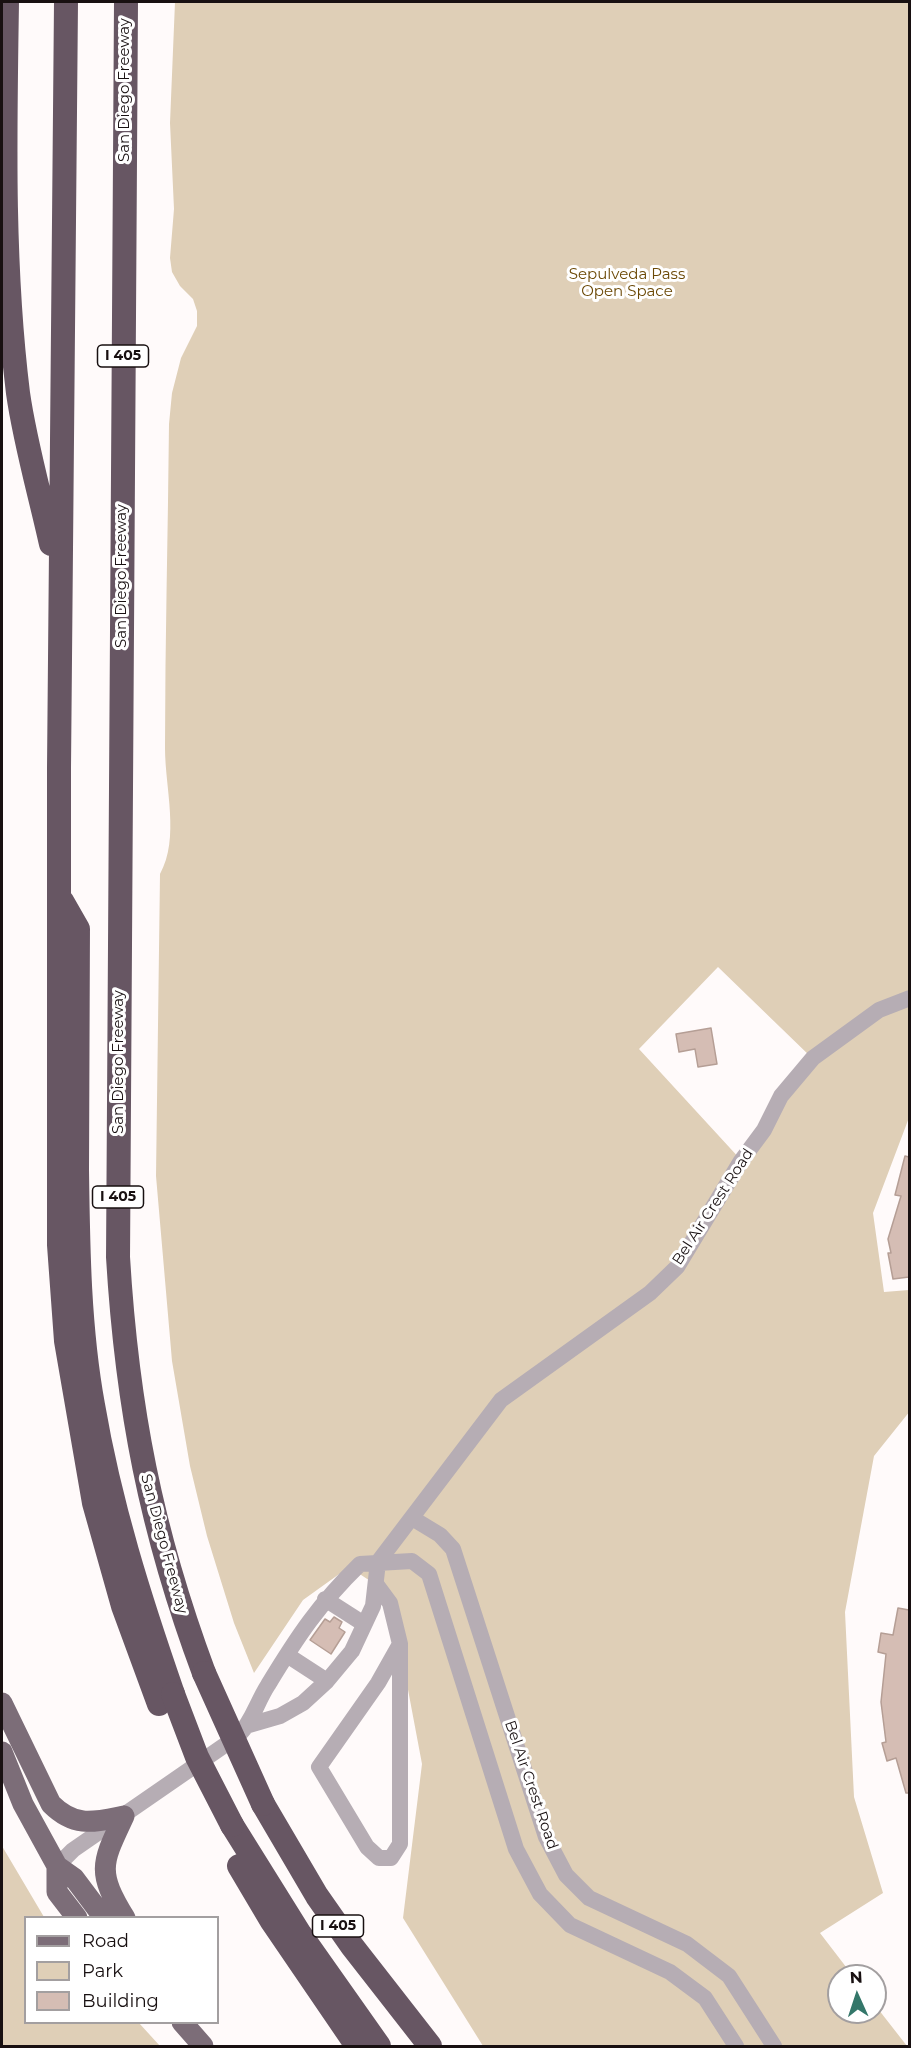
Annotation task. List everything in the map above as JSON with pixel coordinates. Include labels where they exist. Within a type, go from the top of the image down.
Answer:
[{"type":"highway","points":[[7,2],[5,181],[9,285],[19,394],[60,586]]},
{"type":"highway","name":"San Diego Freeway","points":[[126,2],[118,1257],[129,1390],[140,1455],[171,1581],[204,1672],[263,1804],[317,1896],[427,2044]]},
{"type":"highway","points":[[68,4],[60,586],[59,1209],[66,1341],[94,1503],[123,1606],[166,1699],[183,1760],[225,1829],[379,2046]]},
{"type":"highway","points":[[225,1829],[271,1920],[357,2046]]},
{"type":"main road","points":[[2,1704],[46,1794],[62,1815],[70,1819],[92,1822],[124,1816]]},
{"type":"main road","points":[[2,1752],[23,1804],[57,1866],[74,1878],[103,1916]]},
{"type":"main road","points":[[124,1816],[108,1849],[104,1874],[111,1896],[124,1916]]},
{"type":"main road","points":[[57,1866],[57,1892],[76,1916]]},
{"type":"main road","points":[[184,2024],[205,2046]]},
{"type":"main road","points":[[195,2024],[205,2046]]},
{"type":"street","name":"Bel Air Crest Road","points":[[378,1562],[501,1400],[650,1293],[677,1267],[741,1161],[764,1130],[782,1096],[813,1058],[879,1010],[909,998]]},
{"type":"street","name":"Bel Air Crest Road","points":[[412,1518],[440,1535],[453,1549],[546,1837],[566,1875],[589,1898],[687,1944],[729,1976],[774,2046]]},
{"type":"street","points":[[57,1866],[73,1850],[238,1736],[249,1725],[257,1702],[325,1599],[360,1564],[412,1561],[429,1574],[516,1849],[540,1894],[570,1924],[670,1972],[705,1998],[736,2046]]},
{"type":"street","points":[[249,1725],[280,1716],[303,1703],[327,1681],[352,1651],[373,1606],[378,1562]]},
{"type":"street","points":[[376,1584],[390,1603],[400,1644],[400,1844],[391,1858],[380,1858],[367,1847],[319,1767],[378,1683],[400,1644]]},
{"type":"street","points":[[325,1599],[364,1624]]},
{"type":"street","points":[[287,1655],[327,1681]]},
{"type":"green space","name":"Sepulveda Pass Open Space","points":[[175,2],[909,2],[910,1115],[873,1213],[884,1292],[909,1290],[910,1411],[874,1456],[845,1612],[854,1797],[883,1893],[820,1933],[844,1964],[827,1964],[827,2024],[887,2024],[887,2020],[907,2046],[483,2046],[403,1918],[422,1764],[390,1594],[349,1567],[303,1600],[254,1673],[234,1623],[207,1536],[190,1466],[172,1361],[156,1176],[160,874],[166,860],[170,829],[165,748],[169,424],[172,393],[181,358],[197,326],[197,311],[193,299],[180,286],[172,272],[170,258],[174,209],[170,123]],"holes":[[[718,967],[812,1058],[741,1160],[639,1049]]]},
{"type":"green space","points":[[2,1846],[43,1916],[24,1916],[24,2024],[140,2024],[160,2046],[2,2046]]},
{"type":"building","points":[[711,1028],[717,1064],[698,1067],[695,1049],[679,1052],[676,1034]]},
{"type":"building","points":[[905,1156],[909,1157],[909,1277],[893,1279],[888,1239],[901,1196],[895,1195]]},
{"type":"building","points":[[898,1608],[909,1610],[909,1793],[906,1793],[896,1758],[887,1761],[882,1743],[886,1742],[881,1702],[886,1654],[878,1652],[881,1633],[893,1635]]},
{"type":"building","points":[[334,1617],[342,1622],[339,1628],[345,1632],[331,1654],[310,1640],[325,1619],[330,1622]]}]
